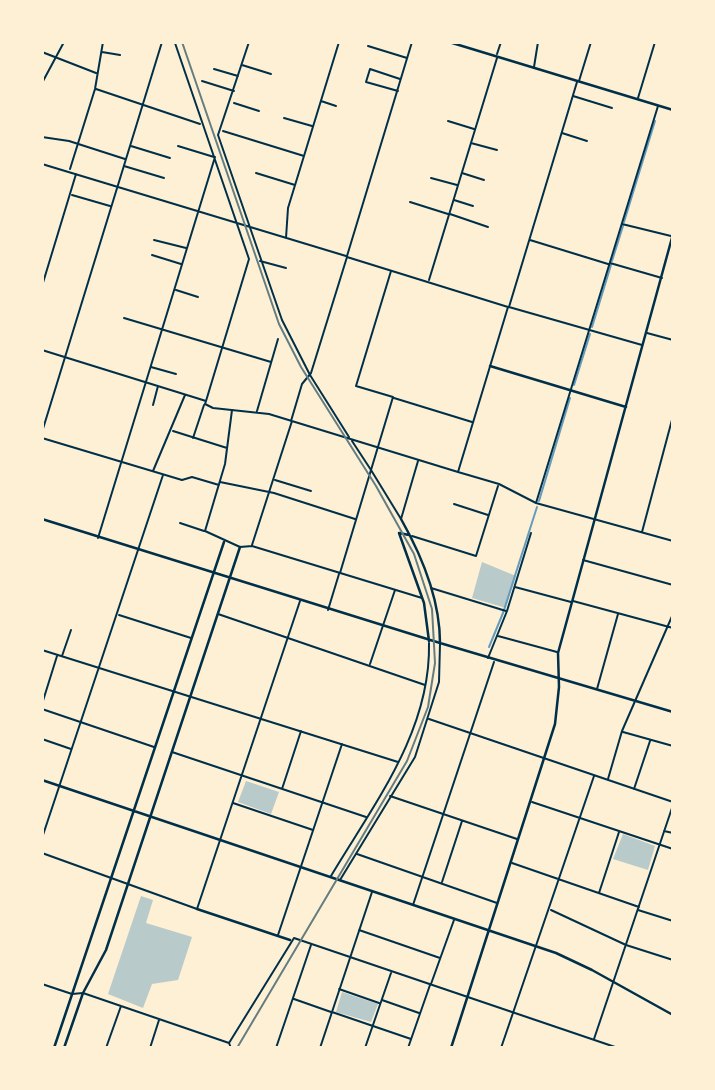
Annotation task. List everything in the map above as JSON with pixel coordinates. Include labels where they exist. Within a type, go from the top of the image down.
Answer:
[{"type":"street","points":[[42,83],[64,42]]},
{"type":"street","points":[[70,171],[95,88],[103,42]]},
{"type":"street","points":[[42,432],[162,42]]},
{"type":"street","points":[[171,42],[175,43],[249,260],[224,348],[192,438]]},
{"type":"street","points":[[250,42],[232,102],[222,131],[218,135],[282,320],[310,375],[411,536],[430,587],[440,643],[439,682],[415,758],[340,880]]},
{"type":"street","points":[[286,238],[288,208],[339,42]]},
{"type":"street","points":[[252,546],[302,384],[310,375],[412,42]]},
{"type":"street","points":[[450,42],[673,110]]},
{"type":"street","points":[[428,282],[501,42]]},
{"type":"street","points":[[534,68],[538,42]]},
{"type":"street","points":[[458,472],[591,42]]},
{"type":"street","points":[[637,99],[655,42]]},
{"type":"street","points":[[368,46],[408,58]]},
{"type":"street","points":[[42,52],[97,74]]},
{"type":"street","points":[[101,52],[120,55]]},
{"type":"street","points":[[242,65],[271,74]]},
{"type":"street","points":[[214,69],[239,76]]},
{"type":"street","points":[[397,91],[366,82],[370,69],[401,79]]},
{"type":"street","points":[[202,81],[235,91]]},
{"type":"street","points":[[95,88],[118,94],[143,107],[201,124]]},
{"type":"street","points":[[573,96],[612,108]]},
{"type":"street","points":[[321,101],[336,106]]},
{"type":"street","points":[[232,102],[259,111]]},
{"type":"street","points":[[536,503],[658,106]]},
{"type":"street","points":[[284,118],[313,127]]},
{"type":"street","points":[[449,121],[475,129]]},
{"type":"street","points":[[222,131],[304,156]]},
{"type":"street","points":[[562,133],[587,141]]},
{"type":"street","points":[[42,137],[126,159]]},
{"type":"street","points":[[471,143],[497,150]]},
{"type":"street","points":[[130,146],[170,158]]},
{"type":"street","points":[[178,146],[215,157]]},
{"type":"street","points":[[98,538],[215,157]]},
{"type":"street","points":[[42,164],[642,345]]},
{"type":"street","points":[[124,166],[164,178]]},
{"type":"street","points":[[42,286],[77,173]]},
{"type":"street","points":[[256,173],[296,185]]},
{"type":"street","points":[[461,173],[484,180]]},
{"type":"street","points":[[431,178],[458,184]]},
{"type":"street","points":[[70,194],[111,206]]},
{"type":"street","points":[[453,199],[473,205]]},
{"type":"street","points":[[410,202],[488,227]]},
{"type":"street","points":[[451,1048],[555,724],[558,653],[673,235],[621,223]]},
{"type":"street","points":[[154,240],[187,248]]},
{"type":"street","points":[[529,240],[662,278]]},
{"type":"street","points":[[152,255],[182,264]]},
{"type":"street","points":[[260,261],[286,268]]},
{"type":"street","points":[[391,270],[356,386],[473,422]]},
{"type":"street","points":[[174,289],[198,297]]},
{"type":"street","points":[[128,319],[130,312]]},
{"type":"street","points":[[140,323],[142,315]]},
{"type":"street","points":[[124,318],[271,362]]},
{"type":"street","points":[[646,333],[673,340]]},
{"type":"street","points":[[256,412],[278,339]]},
{"type":"street","points":[[42,350],[185,394],[205,403],[292,421],[378,447],[499,484],[536,503],[673,541]]},
{"type":"street","points":[[490,366],[625,407]]},
{"type":"street","points":[[151,367],[176,374]]},
{"type":"street","points":[[153,405],[158,386]]},
{"type":"street","points":[[153,471],[172,431],[185,394]]},
{"type":"street","points":[[328,610],[393,397]]},
{"type":"street","points":[[205,531],[227,448],[232,409]]},
{"type":"street","points":[[641,533],[673,416]]},
{"type":"street","points":[[172,431],[227,448]]},
{"type":"street","points":[[42,438],[182,480],[192,477],[270,492],[356,519]]},
{"type":"street","points":[[401,519],[418,460]]},
{"type":"street","points":[[42,838],[163,475]]},
{"type":"street","points":[[274,479],[311,491]]},
{"type":"street","points":[[331,877],[398,762],[416,724],[426,685],[429,640],[422,598],[399,533],[476,556],[499,484]]},
{"type":"street","points":[[454,504],[489,515]]},
{"type":"street","points":[[42,519],[213,575],[558,680],[673,712]]},
{"type":"street","points":[[180,523],[240,547],[252,546],[422,598]]},
{"type":"street","points":[[488,658],[531,533]]},
{"type":"street","points":[[54,1048],[224,542]]},
{"type":"street","points":[[64,1048],[83,993],[106,950],[240,547]]},
{"type":"street","points":[[583,560],[673,585]]},
{"type":"street","points":[[430,587],[505,610]]},
{"type":"street","points":[[514,587],[671,627]]},
{"type":"street","points":[[369,665],[395,589]]},
{"type":"street","points":[[197,909],[300,601]]},
{"type":"street","points":[[597,689],[618,613]]},
{"type":"street","points":[[217,614],[426,685]]},
{"type":"street","points":[[607,780],[622,732],[671,627],[673,614]]},
{"type":"street","points":[[118,615],[192,638]]},
{"type":"street","points":[[62,657],[71,630]]},
{"type":"street","points":[[497,636],[558,653]]},
{"type":"street","points":[[42,650],[398,762]]},
{"type":"street","points":[[42,704],[58,655]]},
{"type":"street","points":[[412,905],[495,660]]},
{"type":"street","points":[[42,709],[155,747]]},
{"type":"street","points":[[429,719],[673,804],[593,1040]]},
{"type":"street","points":[[282,789],[301,730]]},
{"type":"street","points":[[622,732],[673,747]]},
{"type":"street","points":[[42,739],[72,749]]},
{"type":"street","points":[[634,789],[650,740]]},
{"type":"street","points":[[278,936],[343,744]]},
{"type":"street","points":[[171,752],[367,817]]},
{"type":"street","points":[[501,1048],[594,776]]},
{"type":"street","points":[[42,780],[536,947],[592,970],[673,1015]]},
{"type":"street","points":[[390,796],[519,840]]},
{"type":"street","points":[[531,802],[673,849]]},
{"type":"street","points":[[233,803],[314,830]]},
{"type":"street","points":[[441,884],[462,820]]},
{"type":"street","points":[[42,823],[46,825]]},
{"type":"street","points":[[599,893],[620,831]]},
{"type":"street","points":[[664,831],[673,834]]},
{"type":"street","points":[[42,853],[112,876],[126,884],[197,909],[290,940],[311,944],[618,1048]]},
{"type":"street","points":[[355,854],[498,904]]},
{"type":"street","points":[[511,863],[673,921]]},
{"type":"street","points":[[320,1048],[372,891]]},
{"type":"street","points":[[549,909],[626,944],[673,960]]},
{"type":"street","points":[[408,1048],[454,919]]},
{"type":"street","points":[[359,930],[440,958]]},
{"type":"street","points":[[229,1044],[290,940]]},
{"type":"street","points":[[276,1048],[311,944]]},
{"type":"street","points":[[365,1048],[391,971]]},
{"type":"street","points":[[42,984],[72,994],[83,993],[229,1044],[231,1048]]},
{"type":"street","points":[[339,989],[420,1013]]},
{"type":"street","points":[[293,999],[411,1039]]},
{"type":"street","points":[[106,1048],[121,1006]]},
{"type":"street","points":[[150,1048],[159,1019]]},
{"type":"shaded area","points":[[482,562],[516,576],[506,608],[472,598]]},
{"type":"shaded area","points":[[246,781],[279,792],[271,814],[238,802]]},
{"type":"shaded area","points":[[623,834],[655,846],[648,870],[613,859]]},
{"type":"shaded area","points":[[141,896],[153,900],[146,923],[192,937],[178,980],[152,984],[143,1008],[108,994]]},
{"type":"shaded area","points":[[342,992],[378,1004],[371,1022],[336,1012]]},
{"type":"waterway","points":[[624,222],[655,121]]},
{"type":"waterway","points":[[612,261],[623,226]]},
{"type":"waterway","points":[[592,327],[611,265]]},
{"type":"waterway","points":[[574,385],[590,334]]},
{"type":"waterway","points":[[539,501],[570,398]]},
{"type":"waterway","points":[[489,647],[503,613],[537,507]]},
{"type":"railway","points":[[182,42],[279,324],[301,367],[376,486],[414,554],[432,609],[435,663],[428,707],[407,761],[237,1048]]}]
